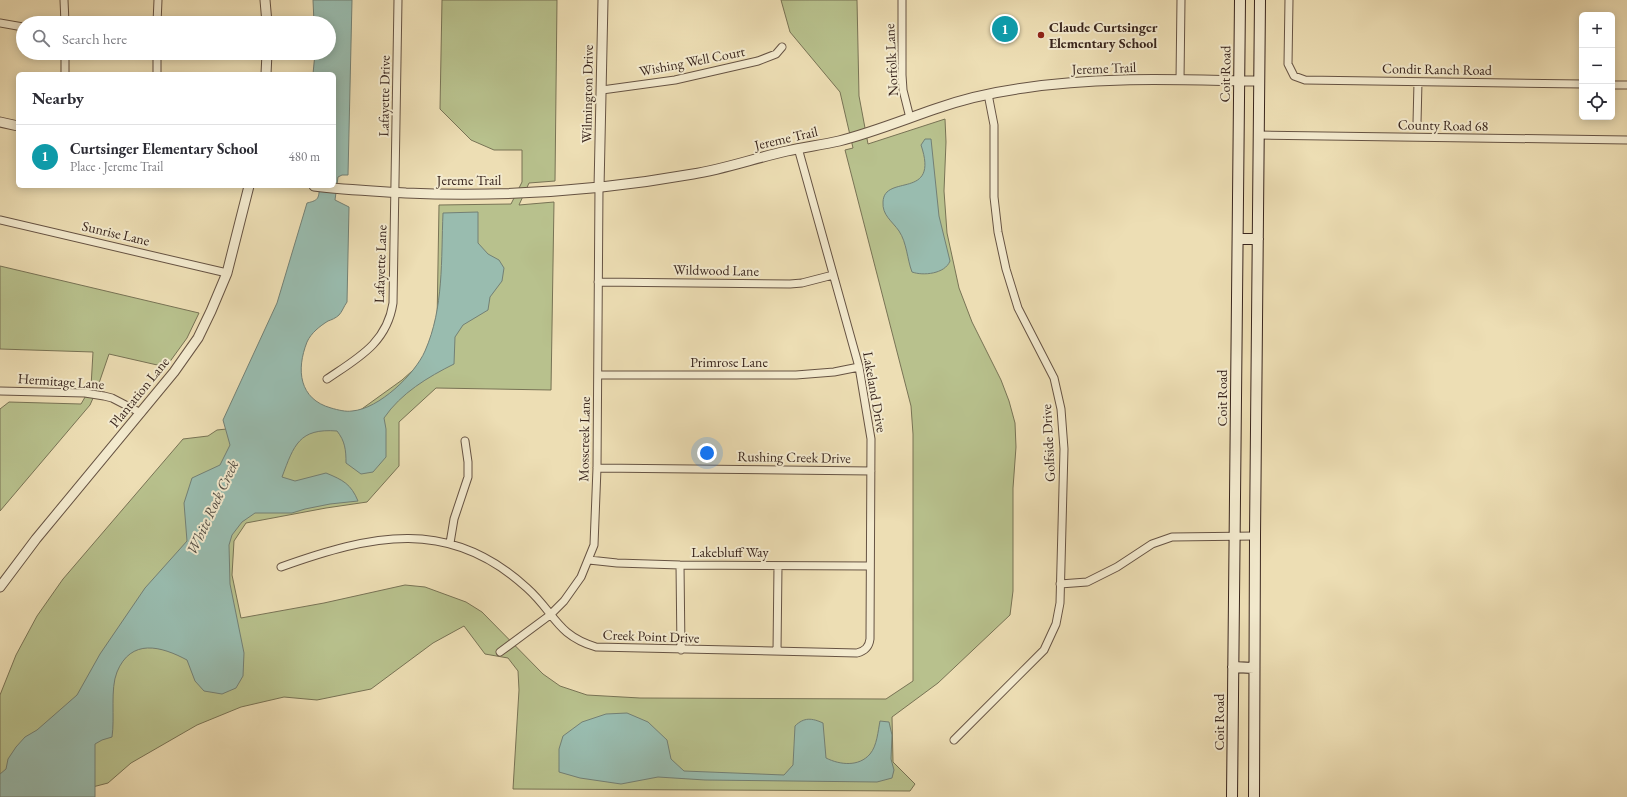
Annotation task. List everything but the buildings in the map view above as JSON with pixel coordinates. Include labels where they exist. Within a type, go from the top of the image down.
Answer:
[{"type":"main road","name":"Coit Road","points":[[1232,797],[1240,0]]},
{"type":"main road","points":[[1254,797],[1260,0]]},
{"type":"main road","points":[[1238,239],[1258,239]]},
{"type":"main road","points":[[1233,667],[1254,668]]},
{"type":"street","points":[[64,0],[65,16]]},
{"type":"street","points":[[157,16],[158,0]]},
{"type":"street","points":[[266,0],[267,16]]},
{"type":"street","name":"Lafayette Drive","points":[[395,192],[398,0]]},
{"type":"street","name":"Wilmington Drive","points":[[599,188],[603,0]]},
{"type":"street","name":"Norfolk Lane","points":[[902,0],[903,90],[910,118]]},
{"type":"street","points":[[1180,80],[1181,0]]},
{"type":"street","name":"Condit Ranch Road","points":[[1289,0],[1288,64],[1293,75],[1305,80],[1579,84]]},
{"type":"street","points":[[0,23],[16,26]]},
{"type":"street","name":"Wishing Well Court","points":[[602,90],[675,80],[758,61],[776,54],[782,47]]},
{"type":"street","points":[[65,60],[65,72]]},
{"type":"street","points":[[157,60],[157,72]]},
{"type":"street","points":[[266,72],[267,60]]},
{"type":"street","name":"Jereme Trail","points":[[332,188],[435,194],[508,194],[599,188],[726,168],[798,148],[855,137],[942,106],[988,94],[1024,88],[1063,83],[1115,80],[1259,81]]},
{"type":"street","points":[[1417,123],[1418,82]]},
{"type":"street","points":[[1615,84],[1627,85]]},
{"type":"street","name":"Golfside Drive","points":[[954,740],[1044,650],[1056,624],[1060,603],[1064,449],[1061,409],[1054,378],[1018,308],[1006,269],[998,232],[994,197],[994,125],[988,94]]},
{"type":"street","points":[[0,122],[16,126]]},
{"type":"street","name":"County Road 68","points":[[1259,136],[1627,140]]},
{"type":"street","name":"Lakeland Drive","points":[[798,148],[859,367],[869,425],[871,471],[870,639],[868,648]]},
{"type":"street","name":"Plantation Lane","points":[[0,587],[36,538],[174,372],[198,338],[227,273],[248,188]]},
{"type":"street","name":"Mosscreek Lane","points":[[500,652],[550,616],[564,601],[576,586],[589,560],[594,544],[597,468],[599,188]]},
{"type":"street","name":"Lafayette Lane","points":[[327,379],[366,352],[375,343],[389,321],[393,303],[395,192]]},
{"type":"street","name":"Sunrise Lane","points":[[0,220],[227,273]]},
{"type":"street","name":"Wildwood Lane","points":[[598,282],[790,284],[802,283],[833,275]]},
{"type":"street","name":"Primrose Lane","points":[[598,375],[796,376],[834,372],[859,367]]},
{"type":"street","name":"Hermitage Lane","points":[[0,391],[84,393],[104,396],[112,398],[141,413]]},
{"type":"street","points":[[450,543],[454,519],[468,477],[468,462],[465,441]]},
{"type":"street","name":"Rushing Creek Drive","points":[[597,468],[871,471]]},
{"type":"street","points":[[1060,584],[1087,582],[1117,567],[1152,544],[1172,537],[1255,536]]},
{"type":"street","name":"Creek Point Drive","points":[[281,567],[315,555],[354,544],[382,539],[421,538],[450,543],[472,551],[505,570],[536,597],[563,630],[575,639],[596,648],[857,653],[868,648]]},
{"type":"street","name":"Lakebluff Way","points":[[589,560],[611,563],[680,565],[870,566]]},
{"type":"street","points":[[680,565],[681,650]]},
{"type":"street","points":[[777,651],[778,566]]},
{"type":"green space","points":[[442,0],[557,0],[555,181],[529,183],[519,205],[554,202],[551,390],[436,388],[399,422],[399,466],[367,502],[246,523],[234,541],[232,575],[241,618],[324,603],[405,585],[425,587],[466,602],[482,612],[543,674],[560,686],[587,695],[640,698],[886,699],[913,681],[913,434],[911,406],[845,150],[853,148],[840,92],[790,32],[781,0],[857,0],[859,96],[868,144],[945,119],[946,142],[944,191],[947,233],[959,288],[972,322],[1001,380],[1015,423],[1016,447],[1013,488],[1013,591],[1010,615],[938,683],[892,717],[893,762],[915,784],[910,791],[513,789],[519,690],[518,671],[508,658],[485,654],[464,626],[433,643],[371,689],[317,700],[284,697],[241,707],[197,725],[131,763],[108,783],[54,797],[0,797],[0,695],[16,655],[37,616],[63,579],[183,439],[208,436],[217,430],[352,416],[402,380],[430,355],[437,324],[439,205],[511,204],[522,182],[522,150],[494,150],[471,140],[440,109]]},
{"type":"green space","points":[[0,266],[199,313],[187,338],[166,367],[109,354],[90,405],[0,511],[0,409],[9,402],[81,404],[91,387],[93,352],[0,349]]},
{"type":"water","name":"White Rock Creek","points":[[313,0],[352,0],[348,175],[338,177],[335,200],[349,207],[347,302],[339,315],[319,327],[307,342],[301,373],[306,391],[320,404],[339,410],[352,411],[362,409],[384,397],[405,380],[413,370],[425,351],[436,318],[439,301],[443,213],[478,212],[478,243],[488,254],[499,260],[504,268],[502,281],[490,297],[488,310],[463,325],[455,337],[454,364],[434,374],[416,386],[398,401],[384,418],[386,429],[386,457],[373,472],[361,474],[346,463],[346,454],[342,438],[337,431],[314,432],[300,441],[295,448],[290,456],[282,477],[295,481],[326,473],[346,483],[358,501],[330,504],[292,513],[255,513],[242,522],[232,535],[229,545],[230,584],[244,653],[243,676],[236,688],[222,694],[204,691],[195,681],[187,660],[167,651],[148,648],[138,650],[130,654],[123,661],[117,672],[113,695],[112,737],[95,744],[95,797],[0,797],[0,774],[6,769],[8,759],[16,747],[25,737],[37,730],[77,695],[100,654],[145,588],[187,541],[184,503],[192,478],[220,465],[230,445],[223,420],[277,303],[307,203],[318,198],[320,188],[336,188],[336,72],[313,72],[314,60],[336,60],[336,16],[314,16]]},
{"type":"water","points":[[925,139],[931,139],[939,216],[950,261],[944,269],[933,273],[922,274],[912,272],[902,236],[884,211],[883,202],[886,194],[892,189],[918,180],[923,173],[925,162],[921,145]]},
{"type":"water","points":[[627,713],[648,722],[667,740],[671,759],[684,771],[784,775],[793,765],[795,726],[798,723],[812,719],[823,723],[826,758],[849,764],[860,761],[870,754],[876,743],[880,721],[889,722],[892,735],[891,759],[894,770],[892,778],[877,782],[705,780],[658,777],[621,784],[580,778],[559,772],[559,749],[563,736],[582,722],[606,714]]},
{"type":"place","name":"Curtsinger Elementary School","points":[[1005,29]]},
{"type":"place","name":"Claude Curtsinger Elementary School","points":[[1041,35]]}]
